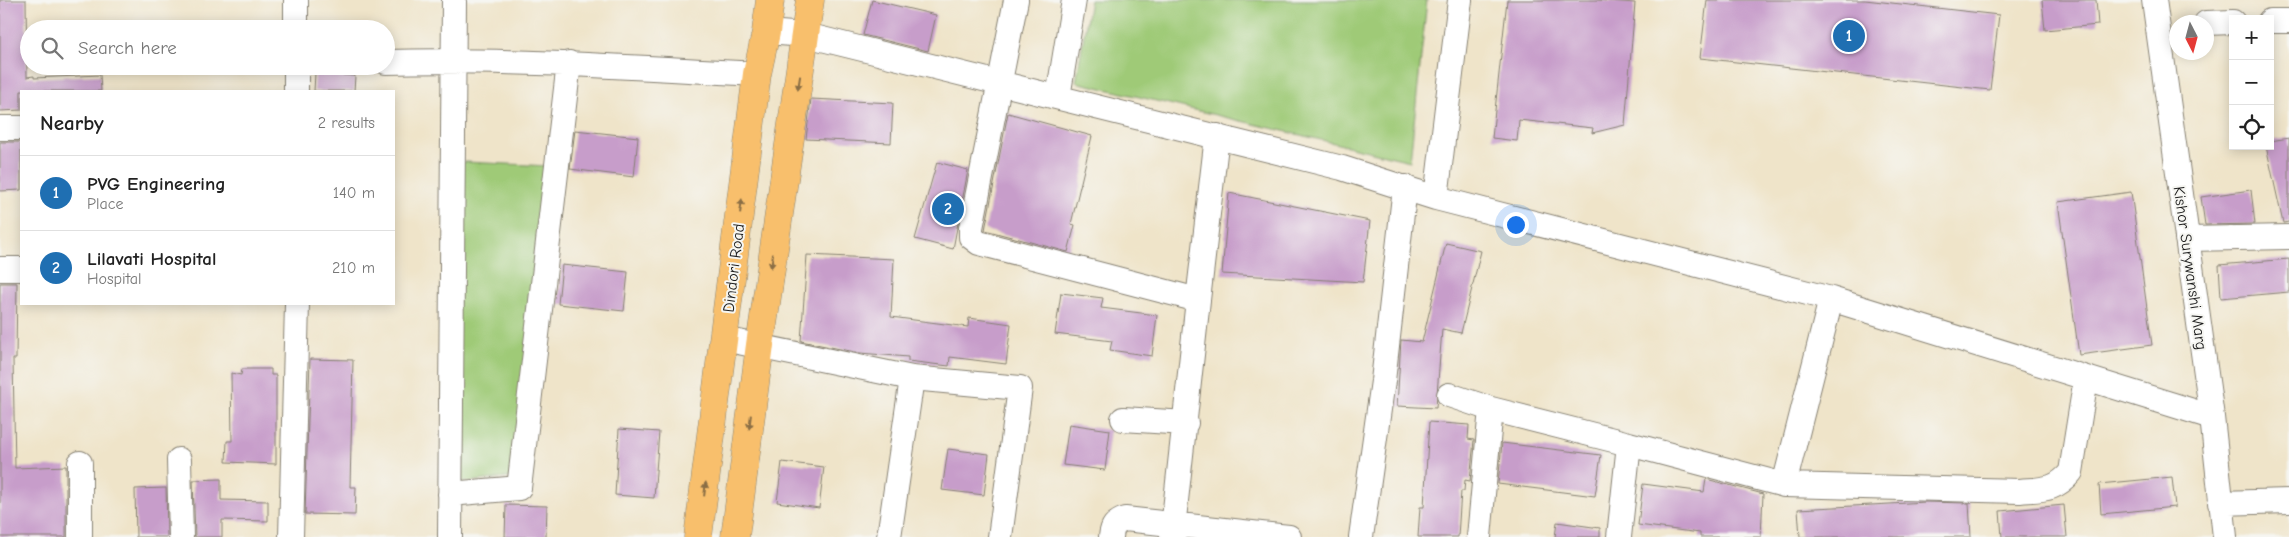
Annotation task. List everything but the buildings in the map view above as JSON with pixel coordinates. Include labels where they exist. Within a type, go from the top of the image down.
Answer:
[{"type":"main road","name":"Dindori Road","points":[[698,537],[757,74],[766,32],[770,0]]},
{"type":"main road","points":[[735,537],[760,345],[810,0]]},
{"type":"street","points":[[296,0],[296,20]]},
{"type":"street","points":[[450,537],[454,0]]},
{"type":"street","points":[[1016,0],[971,228],[972,237],[979,243],[1198,300]]},
{"type":"street","points":[[1058,97],[1074,0]]},
{"type":"street","points":[[1436,198],[1460,0]]},
{"type":"street","name":"Kishor Surywanshi Marg","points":[[2154,0],[2167,25],[2187,238],[2212,417],[2225,537]]},
{"type":"street","points":[[2274,21],[2289,21]]},
{"type":"street","points":[[2214,23],[2229,22]]},
{"type":"street","points":[[766,32],[806,35],[1217,136],[1406,187],[1436,198],[1831,299],[2212,417]]},
{"type":"street","points":[[395,62],[570,63],[757,74]]},
{"type":"street","points":[[450,494],[519,488],[570,63]]},
{"type":"street","points":[[296,75],[296,90]]},
{"type":"street","points":[[0,128],[20,128]]},
{"type":"street","points":[[1172,531],[1180,453],[1186,423],[1217,136]]},
{"type":"street","points":[[1361,537],[1383,382],[1406,187]]},
{"type":"street","points":[[2187,238],[2289,237]]},
{"type":"street","points":[[0,269],[20,269]]},
{"type":"street","points":[[1784,485],[1831,299]]},
{"type":"street","points":[[291,537],[297,305]]},
{"type":"street","points":[[724,339],[912,378],[1020,388],[1000,537]]},
{"type":"street","points":[[889,537],[912,378]]},
{"type":"street","points":[[1449,395],[1491,409],[1784,485],[2020,491],[2050,488],[2062,484],[2071,472],[2086,378]]},
{"type":"street","points":[[1479,537],[1491,409]]},
{"type":"street","points":[[1123,419],[1186,423]]},
{"type":"street","points":[[1619,537],[1629,444]]},
{"type":"street","points":[[179,460],[181,537]]},
{"type":"street","points":[[80,463],[80,537]]},
{"type":"street","points":[[2220,503],[2289,501]]},
{"type":"street","points":[[1110,537],[1116,522],[1125,520],[1172,531],[1289,537]]},
{"type":"green space","points":[[1090,0],[1427,0],[1410,161],[1076,82]]},
{"type":"green space","points":[[465,162],[549,166],[517,477],[456,483],[459,166]]},
{"type":"place","name":"PVG Engineering","points":[[1849,36]]},
{"type":"place","name":"Lilavati Hospital","points":[[948,209]]}]
